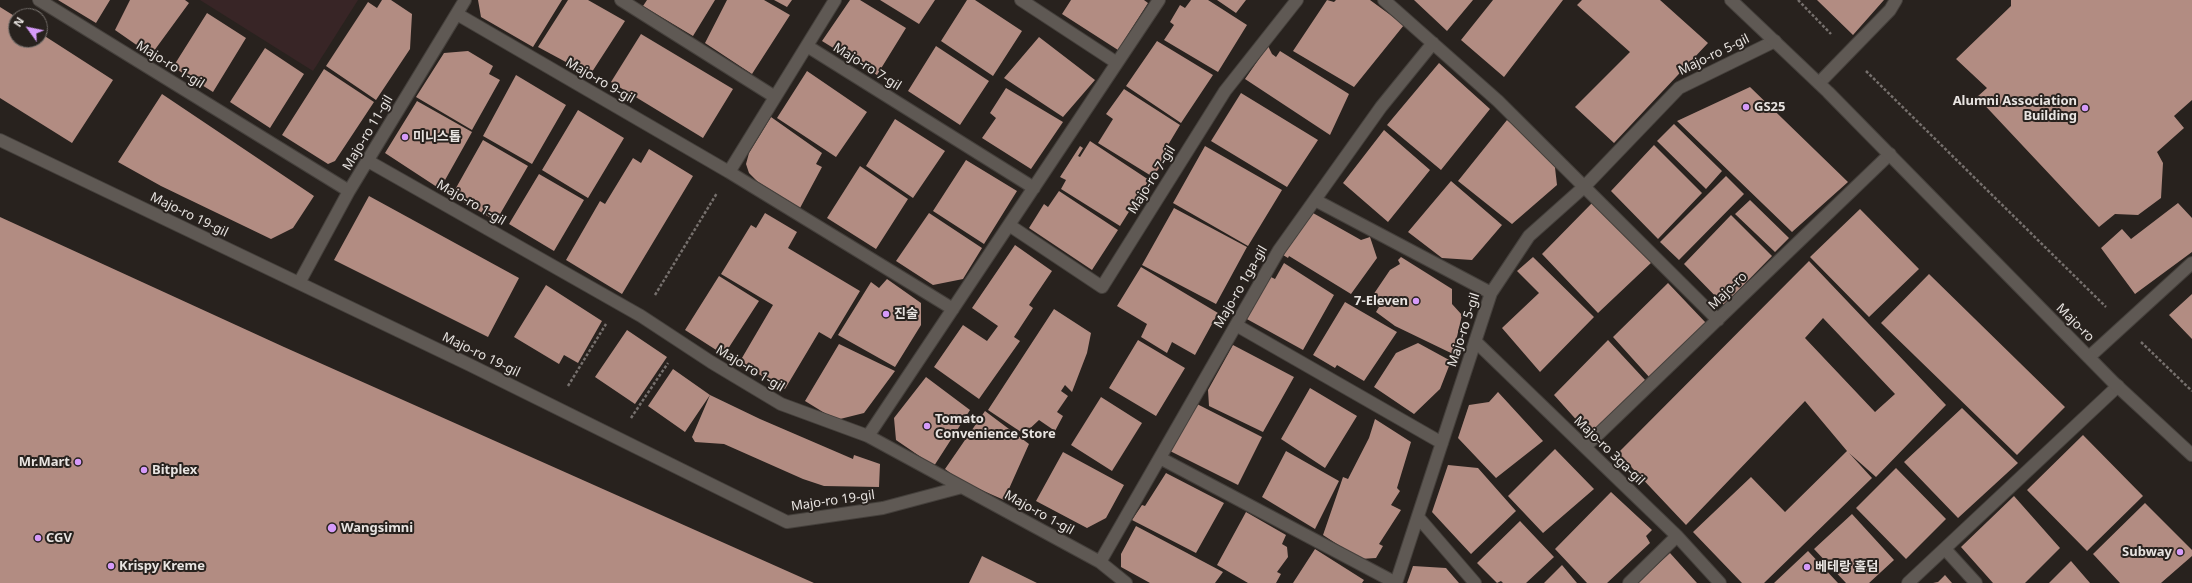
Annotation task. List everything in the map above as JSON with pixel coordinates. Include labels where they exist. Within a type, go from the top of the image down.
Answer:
[{"type":"street","name":"Majo-ro 1-gil","points":[[39,0],[349,191]]},
{"type":"street","name":"Majo-ro 11-gil","points":[[299,283],[349,191],[465,0]]},
{"type":"street","points":[[621,0],[775,97]]},
{"type":"street","points":[[835,0],[729,172],[953,309]]},
{"type":"street","points":[[1021,0],[1117,63]]},
{"type":"street","points":[[868,436],[1159,0]]},
{"type":"street","name":"Majo-ro 7-gil","points":[[1009,225],[1102,287],[1225,91],[1297,0]]},
{"type":"street","points":[[1384,0],[1498,101],[1718,320]]},
{"type":"street","name":"Majo-ro","points":[[1731,0],[1819,83],[2118,386],[2192,455]]},
{"type":"street","points":[[1819,83],[1890,10],[1896,0]]},
{"type":"street","name":"Majo-ro 9-gil","points":[[457,14],[729,172]]},
{"type":"street","name":"Majo-ro 5-gil","points":[[1160,458],[1396,583],[1491,292],[1529,236],[1585,186],[1679,88],[1775,41]]},
{"type":"street","name":"Majo-ro 1ga-gil","points":[[1100,562],[1279,250],[1381,107],[1433,43]]},
{"type":"street","name":"Majo-ro 7-gil","points":[[807,46],[1034,188]]},
{"type":"street","name":"Majo-ro 19-gil","points":[[0,140],[470,364],[787,522],[883,508],[962,487]]},
{"type":"street","name":"Majo-ro","points":[[1585,447],[1890,154]]},
{"type":"street","name":"Majo-ro 1-gil","points":[[368,161],[642,316],[682,343],[781,404],[868,436],[1100,562],[1126,583]]},
{"type":"street","points":[[1315,200],[1491,292]]},
{"type":"street","name":"Majo-ro","points":[[2089,357],[2192,263]]},
{"type":"street","points":[[1236,324],[1442,443]]},
{"type":"street","name":"Majo-ro 3ga-gil","points":[[1475,341],[1677,536],[1720,583]]},
{"type":"street","points":[[1908,583],[2118,386]]},
{"type":"street","points":[[1418,517],[1475,583]]},
{"type":"street","points":[[1629,583],[1677,536]]},
{"type":"street","points":[[1945,549],[1976,583]]},
{"type":"path","points":[[1798,0],[1849,53],[2192,391]]},
{"type":"path","points":[[642,316],[729,172]]},
{"type":"path","points":[[565,390],[619,303]]},
{"type":"path","points":[[630,418],[682,343]]},
{"type":"shaded area","points":[[200,0],[358,0],[313,71]]},
{"type":"building","points":[[58,0],[110,0],[96,23]]},
{"type":"building","points":[[130,0],[185,0],[189,3],[151,55],[115,30]]},
{"type":"building","points":[[382,0],[391,0],[412,14],[410,49],[376,100],[326,66],[368,2],[377,8]]},
{"type":"building","points":[[478,0],[562,0],[533,47],[481,17]]},
{"type":"building","points":[[568,0],[588,0],[625,21],[590,75],[538,47]]},
{"type":"building","points":[[647,0],[715,0],[693,36],[643,6]]},
{"type":"building","points":[[727,0],[764,0],[790,15],[752,74],[705,43]]},
{"type":"building","points":[[774,0],[792,0],[787,7]]},
{"type":"building","points":[[850,0],[860,0],[906,28],[877,75],[822,41]]},
{"type":"building","points":[[880,0],[935,0],[919,24]]},
{"type":"building","points":[[967,0],[975,0],[1022,31],[993,76],[941,41]]},
{"type":"building","points":[[1071,0],[1144,0],[1148,3],[1118,50],[1062,14]]},
{"type":"building","points":[[1191,0],[1208,0],[1247,25],[1218,72],[1164,40],[1174,25],[1170,22],[1180,5],[1185,8]]},
{"type":"building","points":[[1217,0],[1246,0],[1236,13]]},
{"type":"building","points":[[1327,0],[1334,2],[1336,0],[1370,0],[1404,25],[1354,87],[1293,51]]},
{"type":"building","points":[[1414,0],[1473,0],[1447,31]]},
{"type":"building","points":[[1493,0],[1563,0],[1504,77],[1461,40]]},
{"type":"building","points":[[1582,0],[1660,0],[1708,43],[1614,143],[1575,107],[1630,52],[1577,5]]},
{"type":"building","points":[[1817,0],[1884,0],[1853,35]]},
{"type":"building","name":"Alumni Association Building","points":[[2011,0],[2192,0],[2192,100],[2174,116],[2184,128],[2157,152],[2163,163],[2161,198],[2138,215],[2115,214],[2099,227],[1977,97],[1987,88],[1956,59],[2011,6]]},
{"type":"building","points":[[0,7],[8,12],[8,48],[48,48],[48,38],[113,80],[72,143],[0,98]]},
{"type":"building","points":[[207,13],[246,38],[213,92],[173,67]]},
{"type":"building","points":[[641,34],[733,89],[703,138],[611,82]]},
{"type":"building","points":[[1039,37],[1095,80],[1063,117],[1004,78]]},
{"type":"building","points":[[1157,41],[1213,75],[1181,123],[1126,86]]},
{"type":"building","points":[[936,46],[989,81],[960,125],[908,91]]},
{"type":"building","points":[[1268,46],[1272,54],[1276,57],[1280,51],[1349,94],[1330,135],[1245,79]]},
{"type":"building","points":[[265,48],[304,74],[270,128],[230,102]]},
{"type":"building","points":[[468,51],[493,66],[489,74],[500,80],[472,130],[416,97],[444,53]]},
{"type":"building","points":[[1439,63],[1490,109],[1441,170],[1387,125]]},
{"type":"building","points":[[324,69],[374,102],[335,161],[328,164],[282,135]]},
{"type":"building","points":[[807,71],[867,112],[836,157],[777,118]]},
{"type":"building","points":[[516,75],[566,105],[532,164],[483,136]]},
{"type":"building","points":[[1750,87],[1848,182],[1792,232],[1677,121]]},
{"type":"building","points":[[1006,88],[1063,122],[1031,169],[982,138],[996,118],[990,113]]},
{"type":"building","points":[[1124,89],[1180,125],[1162,155],[1161,165],[1153,177],[1098,143],[1113,119],[1106,114]]},
{"type":"building","points":[[1241,93],[1318,140],[1287,187],[1211,141]]},
{"type":"building","points":[[162,94],[314,196],[293,228],[271,239],[161,186],[118,162]]},
{"type":"building","points":[[417,101],[472,132],[440,189],[385,153]]},
{"type":"building","points":[[578,110],[624,138],[588,198],[542,170]]},
{"type":"building","points":[[771,117],[822,153],[816,164],[822,167],[800,208],[758,182],[749,173],[746,164],[749,153]]},
{"type":"building","points":[[895,119],[945,151],[913,198],[866,166]]},
{"type":"building","points":[[1507,120],[1554,159],[1557,185],[1512,224],[1458,181]]},
{"type":"building","points":[[1674,124],[1722,171],[1706,189],[1657,141]]},
{"type":"building","points":[[1384,130],[1430,170],[1388,222],[1343,183]]},
{"type":"building","points":[[483,140],[528,166],[496,221],[452,195]]},
{"type":"building","points":[[1090,141],[1149,180],[1120,226],[1061,189],[1066,180],[1060,177],[1080,146],[1083,148],[1078,156],[1080,157]]},
{"type":"building","points":[[1654,145],[1702,193],[1658,239],[1611,191]]},
{"type":"building","points":[[1205,146],[1282,190],[1248,246],[1173,203]]},
{"type":"building","points":[[649,149],[693,176],[622,294],[566,260],[600,201],[605,204],[633,158],[641,163]]},
{"type":"building","points":[[966,160],[1017,191],[984,244],[933,211]]},
{"type":"building","points":[[860,166],[908,199],[876,249],[827,218]]},
{"type":"building","points":[[539,174],[584,200],[554,251],[509,224]]},
{"type":"building","points":[[1726,176],[1744,194],[1679,260],[1660,242]]},
{"type":"building","points":[[1451,181],[1502,225],[1472,260],[1442,258],[1408,232]]},
{"type":"building","points":[[1059,191],[1118,230],[1092,270],[1029,228],[1044,204],[1048,207]]},
{"type":"building","points":[[369,196],[519,278],[488,337],[334,260]]},
{"type":"building","points":[[1750,200],[1789,238],[1775,252],[1735,214]]},
{"type":"building","points":[[1593,202],[1652,262],[1598,313],[1542,254]]},
{"type":"building","points":[[2178,203],[2192,218],[2192,252],[2135,294],[2101,248],[2122,229],[2131,239]]},
{"type":"building","points":[[1174,208],[1247,247],[1216,304],[1142,265]]},
{"type":"building","points":[[1860,209],[1919,269],[1869,317],[1810,257]]},
{"type":"building","points":[[765,213],[797,232],[788,248],[860,291],[831,339],[819,332],[785,389],[739,363],[773,305],[721,274],[751,225],[756,228]]},
{"type":"building","points":[[929,213],[982,248],[963,279],[933,285],[896,261]]},
{"type":"building","points":[[1313,213],[1361,240],[1370,237],[1377,258],[1351,294],[1289,256],[1288,258],[1283,255]]},
{"type":"building","points":[[1731,215],[1772,256],[1724,305],[1684,264]]},
{"type":"building","points":[[0,217],[284,347],[814,583],[0,583]]},
{"type":"building","points":[[1015,245],[1052,271],[1029,305],[1033,308],[1014,337],[1020,341],[979,399],[934,367],[963,325],[987,341],[998,326],[972,308]]},
{"type":"building","points":[[1401,257],[1452,289],[1452,304],[1462,315],[1453,354],[1395,326],[1376,312],[1379,307],[1369,301],[1390,270],[1400,264],[1398,260]]},
{"type":"building","points":[[1533,257],[1594,317],[1540,372],[1502,328],[1539,293],[1517,271]]},
{"type":"building","points":[[1809,261],[1946,405],[1876,477],[1849,453],[1872,478],[1764,583],[1742,583],[1693,532],[1751,477],[1785,512],[1847,451],[1805,401],[1686,525],[1618,453]],"holes":[[[1823,318],[1895,394],[1875,412],[1805,338]]]},
{"type":"building","points":[[1284,263],[1334,295],[1303,350],[1245,318],[1269,276],[1275,279]]},
{"type":"building","points":[[1141,267],[1218,313],[1195,355],[1172,342],[1167,353],[1141,337],[1147,324],[1117,306]]},
{"type":"building","points":[[1929,274],[2065,407],[2017,455],[1881,323]]},
{"type":"building","points":[[719,276],[759,301],[724,355],[685,330]]},
{"type":"building","name":"진술","points":[[887,279],[921,303],[921,325],[895,367],[838,335],[871,282],[879,288]]},
{"type":"building","points":[[1668,283],[1706,323],[1650,378],[1613,337]]},
{"type":"building","points":[[546,285],[602,321],[578,363],[564,355],[559,364],[514,337]]},
{"type":"building","points":[[2192,294],[2192,339],[2169,315]]},
{"type":"building","points":[[1345,302],[1397,332],[1364,381],[1337,365],[1335,368],[1313,355]]},
{"type":"building","points":[[1054,309],[1091,333],[1087,353],[1072,392],[1065,385],[1061,391],[1068,396],[1057,412],[1063,416],[1055,431],[1039,420],[1024,434],[988,410]]},
{"type":"building","points":[[627,330],[667,357],[635,404],[595,377]]},
{"type":"building","points":[[1138,340],[1185,368],[1156,416],[1109,388]]},
{"type":"building","points":[[1608,340],[1646,381],[1590,435],[1554,395]]},
{"type":"building","points":[[1418,343],[1451,361],[1440,389],[1414,414],[1374,387],[1396,353]]},
{"type":"building","points":[[839,344],[895,371],[864,413],[836,420],[805,401]]},
{"type":"building","points":[[1233,345],[1294,377],[1263,432],[1209,406],[1208,390]]},
{"type":"building","points":[[673,369],[710,395],[685,432],[648,406]]},
{"type":"building","points":[[926,377],[970,410],[934,466],[896,440],[894,418]]},
{"type":"building","points":[[1310,388],[1357,416],[1325,468],[1281,439]]},
{"type":"building","points":[[1498,392],[1543,441],[1496,478],[1458,438],[1469,405],[1489,402]]},
{"type":"building","points":[[710,395],[760,419],[853,459],[854,455],[880,464],[879,487],[824,486],[803,479],[724,444],[695,442],[692,437]]},
{"type":"building","points":[[1101,397],[1142,423],[1112,471],[1071,445]]},
{"type":"building","points":[[1195,403],[1262,437],[1238,485],[1168,450]]},
{"type":"building","points":[[1962,408],[2018,463],[1958,518],[1904,462]]},
{"type":"building","points":[[985,411],[1029,444],[1004,500],[961,481],[945,469]]},
{"type":"building","points":[[1375,419],[1411,442],[1397,488],[1400,491],[1391,505],[1401,510],[1379,544],[1383,546],[1376,558],[1360,559],[1323,535],[1343,477],[1348,479],[1369,438]]},
{"type":"building","points":[[2083,435],[2143,496],[2087,551],[2027,490]]},
{"type":"building","points":[[1555,449],[1594,489],[1543,533],[1508,496]]},
{"type":"building","points":[[1286,451],[1339,481],[1315,529],[1262,497]]},
{"type":"building","points":[[1063,452],[1124,485],[1106,518],[1087,528],[1036,501]]},
{"type":"building","points":[[1448,465],[1478,468],[1516,511],[1471,554],[1432,512]]},
{"type":"building","points":[[1896,468],[1946,519],[1906,559],[1856,508]]},
{"type":"building","points":[[1166,473],[1224,503],[1196,553],[1132,520],[1142,505],[1145,506]]},
{"type":"building","points":[[1611,492],[1652,530],[1646,536],[1650,543],[1607,583],[1587,583],[1555,549]]},
{"type":"building","points":[[2014,496],[2060,548],[2025,583],[1993,583],[1961,547]]},
{"type":"building","points":[[2145,503],[2192,550],[2192,556],[2161,583],[2120,583],[2093,554]]},
{"type":"building","points":[[1246,512],[1286,535],[1282,544],[1287,547],[1288,557],[1277,572],[1281,574],[1276,583],[1248,583],[1217,565]]},
{"type":"building","points":[[1852,514],[1894,560],[1869,583],[1846,583],[1814,549]]},
{"type":"building","points":[[1520,521],[1554,557],[1526,583],[1503,583],[1501,581],[1497,583],[1477,563]]},
{"type":"building","points":[[1136,526],[1223,572],[1215,583],[1150,583],[1121,567],[1121,554]]},
{"type":"building","points":[[1315,549],[1364,580],[1362,583],[1293,583]]},
{"type":"building","name":"베테랑 홀덤","points":[[1808,551],[1838,583],[1774,583]]},
{"type":"building","points":[[1670,553],[1697,583],[1637,583]]},
{"type":"building","points":[[982,556],[1037,583],[969,583]]},
{"type":"building","points":[[2071,561],[2090,583],[2049,583]]},
{"type":"building","points":[[1562,565],[1577,583],[1544,583]]},
{"type":"building","points":[[1413,566],[1446,568],[1459,583],[1407,583]]},
{"type":"building","points":[[1945,575],[1952,583],[1933,583],[1938,582]]},
{"type":"place","name":"GS25","points":[[1746,107]]},
{"type":"place","name":"Alumni Association Building","points":[[2085,108]]},
{"type":"place","name":"미니스톱","points":[[405,137]]},
{"type":"place","name":"7-Eleven","points":[[1416,301]]},
{"type":"place","name":"진술","points":[[886,314]]},
{"type":"place","name":"Tomato Convenience Store","points":[[927,426]]},
{"type":"place","name":"Mr.Mart","points":[[78,462]]},
{"type":"place","name":"Bitplex","points":[[144,470]]},
{"type":"place","name":"Wangsimni","points":[[332,528]]},
{"type":"place","name":"CGV","points":[[38,538]]},
{"type":"place","name":"Subway","points":[[2180,552]]},
{"type":"place","name":"Krispy Kreme","points":[[111,566]]},
{"type":"place","name":"베테랑 홀덤","points":[[1807,567]]}]
